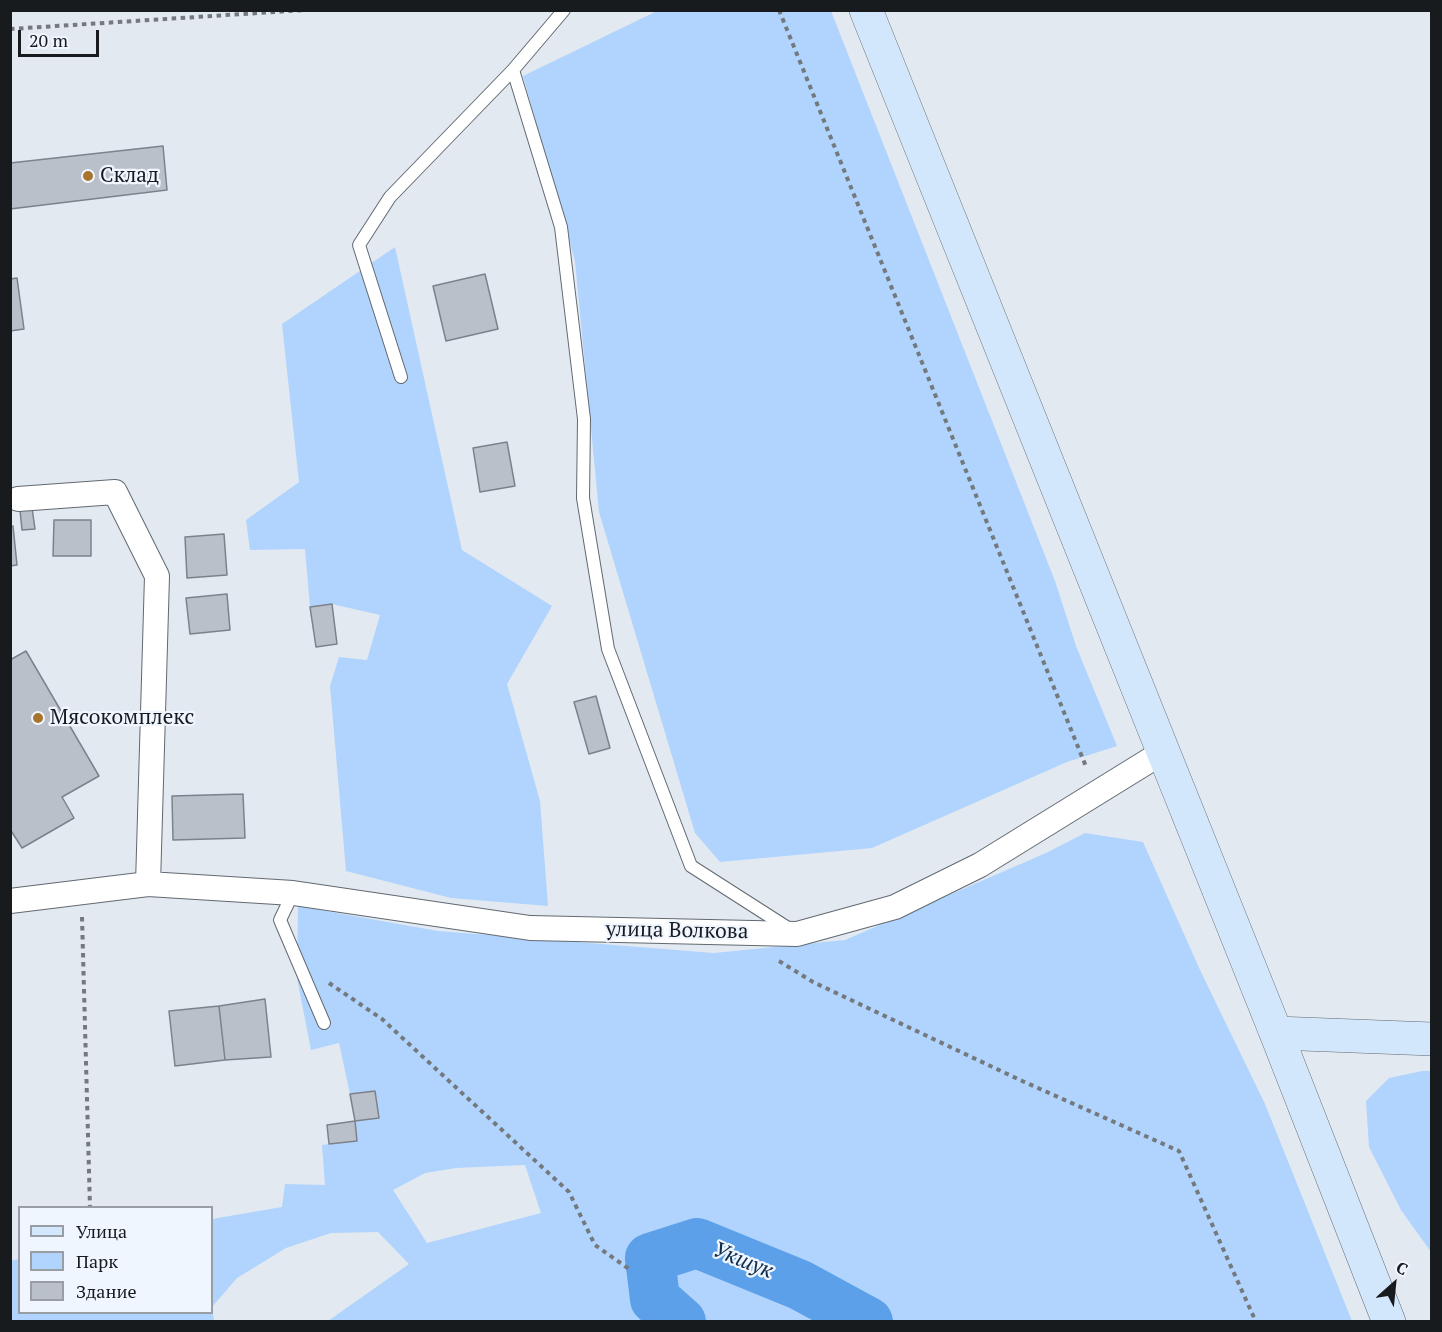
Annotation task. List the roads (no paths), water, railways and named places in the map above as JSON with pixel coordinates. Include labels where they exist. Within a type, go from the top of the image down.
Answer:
[{"type":"main road","points":[[866,10],[1276,1033],[1389,1322]]},
{"type":"main road","points":[[1276,1033],[1431,1040]]},
{"type":"street","points":[[18,499],[115,492],[157,576],[148,884]]},
{"type":"street","name":"улица Волкова","points":[[10,901],[148,884],[293,893],[530,928],[797,934],[895,907],[980,865],[1163,752]]},
{"type":"lane","points":[[401,377],[358,245],[390,197],[513,70],[564,10]]},
{"type":"lane","points":[[513,70],[561,227],[584,419],[583,498],[609,649],[691,866],[797,934]]},
{"type":"lane","points":[[293,893],[280,920],[324,1023]]},
{"type":"waterway","name":"Укшук","points":[[681,1322],[655,1299],[650,1258],[697,1243],[800,1285],[868,1322]]},
{"type":"place","name":"Склад","points":[[88,176]]},
{"type":"place","name":"Мясокомплекс","points":[[38,718]]}]
